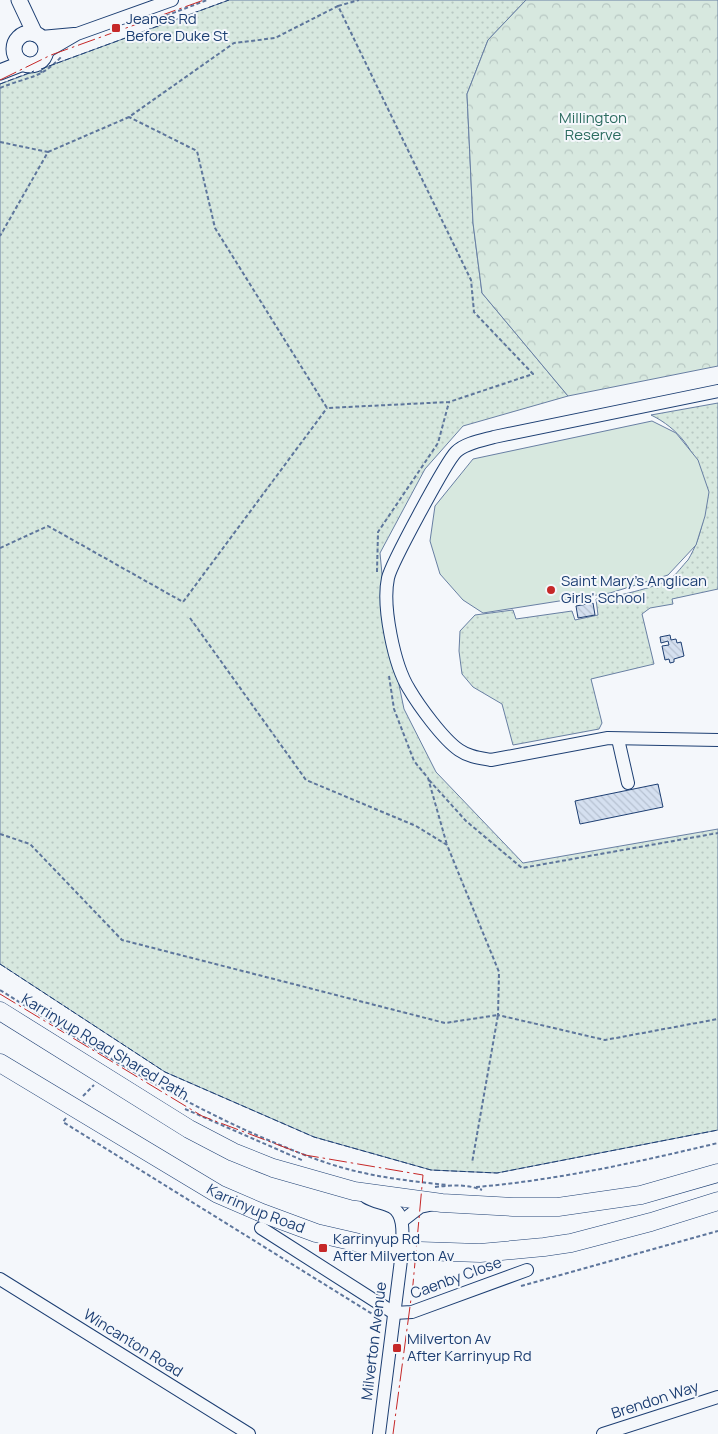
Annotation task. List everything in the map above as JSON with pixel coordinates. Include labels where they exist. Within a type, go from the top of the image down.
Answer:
[{"type":"highway","points":[[0,1011],[189,1129],[233,1152],[281,1170],[354,1191],[442,1203],[513,1208],[558,1207],[642,1195],[718,1173]]},
{"type":"highway","name":"Karrinyup Road","points":[[0,1063],[218,1194],[262,1214],[316,1233],[402,1252],[480,1253],[571,1243],[651,1222],[718,1201]]},
{"type":"main road","points":[[20,2],[38,35],[46,44],[37,63]]},
{"type":"main road","points":[[20,2],[17,57],[37,63]]},
{"type":"main road","points":[[0,62],[27,33],[38,35]]},
{"type":"main road","points":[[0,72],[37,63]]},
{"type":"street","points":[[37,63],[77,34],[172,0]]},
{"type":"street","points":[[38,35],[77,34]]},
{"type":"street","points":[[718,391],[494,436],[456,451],[388,578],[387,596],[390,627],[397,659],[408,688],[438,728],[458,749],[476,758],[491,760],[608,738],[718,740]]},
{"type":"street","points":[[618,738],[628,783]]},
{"type":"street","points":[[354,1191],[391,1207],[398,1212],[402,1221],[420,1207],[442,1203]]},
{"type":"street","name":"Milverton Avenue","points":[[379,1434],[402,1252],[402,1221]]},
{"type":"street","points":[[261,1228],[394,1313]]},
{"type":"street","name":"Caenby Close","points":[[394,1313],[412,1312],[527,1270]]},
{"type":"street","name":"Wincanton Road","points":[[0,1279],[249,1434]]},
{"type":"street","name":"Brendon Way","points":[[603,1434],[718,1397]]},
{"type":"path","points":[[194,5],[207,0]]},
{"type":"path","points":[[0,142],[48,152],[129,117],[234,44],[275,38],[338,6],[359,0]]},
{"type":"path","points":[[327,408],[449,402],[533,374],[474,312],[471,280],[338,6]]},
{"type":"path","points":[[0,88],[37,63],[65,55]]},
{"type":"path","points":[[129,117],[197,151],[216,228],[327,408]]},
{"type":"path","points":[[0,236],[48,152]]},
{"type":"path","points":[[377,577],[378,532],[438,443],[449,402]]},
{"type":"path","points":[[0,548],[48,526],[183,602],[327,408]]},
{"type":"path","points":[[190,618],[306,780],[416,826],[447,845]]},
{"type":"path","points":[[389,671],[394,709],[414,761],[466,821],[522,868],[718,833]]},
{"type":"path","points":[[428,778],[447,845],[499,972],[498,1015],[472,1162]]},
{"type":"path","points":[[0,834],[30,844],[122,940],[446,1023],[498,1015],[605,1040],[718,1019]]},
{"type":"path","points":[[0,990],[163,1090],[224,1121],[316,1160],[362,1173],[405,1181],[474,1187],[529,1182],[644,1161],[718,1144]]},
{"type":"path","points":[[115,1061],[63,1122],[245,1236]]},
{"type":"path","name":"Karrinyup Road Shared Path","points":[[177,1105],[248,1138],[310,1163]]},
{"type":"path","points":[[415,1186],[454,1185]]},
{"type":"path","points":[[474,1187],[488,1193]]},
{"type":"green space","points":[[229,0],[526,0],[488,40],[467,94],[473,223],[482,293],[568,396],[463,426],[425,469],[380,553],[387,627],[404,709],[436,772],[523,863],[718,829],[718,1130],[497,1173],[431,1170],[314,1137],[165,1072],[0,964],[0,84]]},
{"type":"green space","name":"Millington Reserve","points":[[526,0],[718,0],[718,366],[568,396],[482,293],[473,223],[467,94],[488,40]]},
{"type":"green space","points":[[718,403],[718,589],[672,599],[673,604],[650,608],[642,614],[654,664],[591,679],[602,723],[599,729],[513,745],[502,704],[473,687],[462,674],[459,651],[460,631],[475,615],[513,610],[516,619],[572,611],[575,620],[598,615],[596,599],[645,589],[672,577],[688,560],[697,541],[703,520],[704,499],[702,479],[695,460],[685,442],[670,427],[651,415]]},
{"type":"green space","points":[[652,421],[676,433],[698,460],[709,492],[705,516],[696,545],[668,575],[610,593],[483,613],[463,600],[440,574],[430,541],[435,506],[473,459]]},
{"type":"building","points":[[593,603],[595,615],[578,618],[576,606]]},
{"type":"building","points":[[670,635],[671,640],[676,639],[677,643],[681,642],[684,656],[674,659],[674,662],[670,663],[669,659],[665,660],[662,646],[669,645],[668,641],[661,643],[660,637]]},
{"type":"building","points":[[658,784],[663,807],[580,824],[575,801]]},
{"type":"fence","points":[[41,69],[229,0]]},
{"type":"fence","points":[[0,84],[34,71]]},
{"type":"fence","points":[[0,964],[165,1072],[314,1137],[431,1170],[497,1173],[718,1130]]},
{"type":"power","points":[[0,80],[51,55],[204,0]]},
{"type":"power","points":[[0,994],[202,1116],[305,1155],[423,1175],[413,1284],[393,1434]]},
{"type":"place","name":"Jeanes Rd Before Duke St","points":[[116,28]]},
{"type":"place","name":"Saint Mary's Anglican Girls' School","points":[[551,590]]},
{"type":"place","name":"Karrinyup Rd After Milverton Av","points":[[323,1248]]},
{"type":"place","name":"Milverton Av After Karrinyup Rd","points":[[397,1348]]}]
